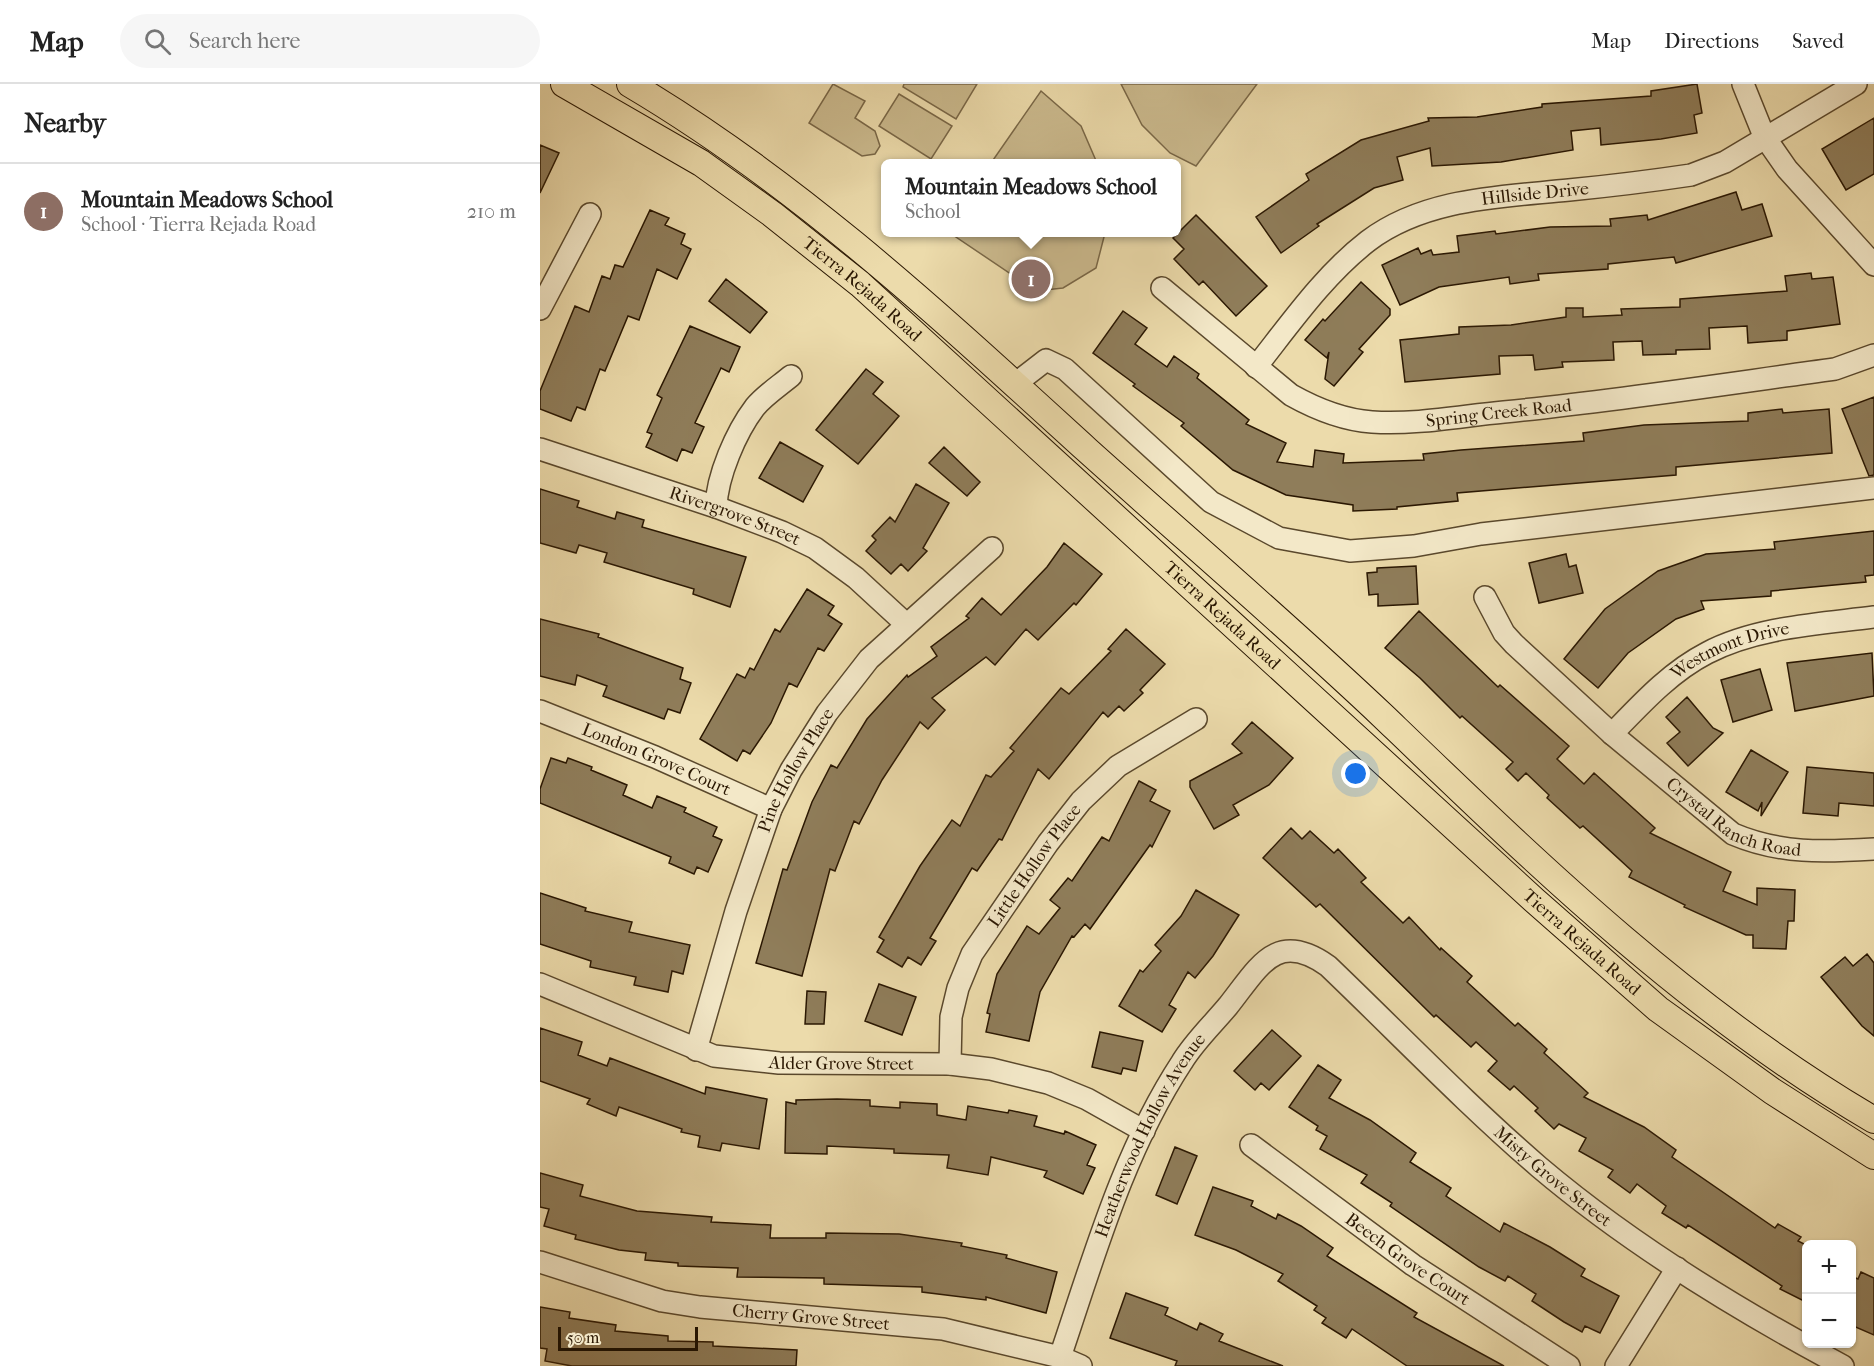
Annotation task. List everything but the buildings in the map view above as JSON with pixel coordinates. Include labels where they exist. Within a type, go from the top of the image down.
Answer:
[{"type":"main road","name":"Tierra Rejada Road","points":[[564,84],[701,163],[772,214],[860,284],[1534,900],[1650,1001],[1772,1091],[1874,1156]]},
{"type":"main road","name":"Tierra Rejada Road","points":[[630,84],[715,137],[792,192],[880,264],[1364,699],[1545,872],[1663,974],[1744,1035],[1874,1120]]},
{"type":"street","points":[[1743,84],[1764,136],[1787,169],[1874,265]]},
{"type":"street","name":"Hillside Drive","points":[[1256,367],[1302,309],[1352,254],[1394,225],[1422,213],[1464,202],[1691,175],[1725,162],[1764,136],[1856,84]]},
{"type":"street","points":[[540,309],[590,214]]},
{"type":"street","name":"Spring Creek Road","points":[[1162,288],[1291,394],[1310,406],[1332,414],[1371,422],[1405,422],[1573,405],[1835,369],[1874,355]]},
{"type":"street","points":[[1015,384],[1046,360],[1065,369],[1211,502],[1279,538],[1350,551],[1414,546],[1481,534],[1874,488]]},
{"type":"street","points":[[716,507],[717,485],[745,422],[756,406],[791,376]]},
{"type":"street","name":"Rivergrove Street","points":[[540,449],[716,507],[782,532],[815,548],[863,584],[906,624]]},
{"type":"street","name":"Pine Hollow Place","points":[[696,1050],[736,911],[771,809],[791,770],[845,688],[869,659],[992,548]]},
{"type":"street","points":[[1485,597],[1496,621],[1514,644],[1612,734]]},
{"type":"street","name":"Westmont Drive","points":[[1612,734],[1666,681],[1708,652],[1752,637],[1874,617]]},
{"type":"street","name":"London Grove Court","points":[[540,711],[655,757],[771,809]]},
{"type":"street","name":"Little Hollow Place","points":[[951,1064],[951,1017],[958,988],[972,954],[1048,843],[1087,794],[1118,766],[1196,719]]},
{"type":"street","name":"Crystal Ranch Road","points":[[1612,734],[1733,834],[1756,844],[1796,851],[1874,849]]},
{"type":"street","name":"Heatherwood Hollow Avenue","points":[[1060,1358],[1112,1204],[1144,1131],[1182,1061],[1267,959],[1293,950]]},
{"type":"street","name":"Misty Grove Street","points":[[1293,950],[1311,954],[1328,966],[1539,1166],[1628,1236],[1763,1324],[1843,1366]]},
{"type":"street","name":"Alder Grove Street","points":[[540,984],[714,1056],[778,1063],[951,1064],[1014,1073],[1048,1083],[1087,1099],[1144,1131]]},
{"type":"street","name":"Beech Grove Court","points":[[1251,1145],[1413,1265],[1569,1366]]},
{"type":"street","name":"Cherry Grove Street","points":[[540,1262],[662,1301],[700,1307],[926,1326],[1060,1358],[1081,1366]]},
{"type":"street","points":[[1616,1366],[1677,1268]]},
{"type":"shaded area","points":[[833,84],[865,101],[855,118],[875,131],[880,146],[875,154],[862,156],[809,123]]},
{"type":"shaded area","points":[[904,84],[977,84],[956,119],[903,87]]},
{"type":"shaded area","points":[[1121,84],[1257,84],[1196,166],[1170,153],[1142,125]]},
{"type":"shaded area","points":[[1041,91],[1081,126],[1095,159],[994,159]]},
{"type":"shaded area","points":[[899,94],[952,126],[931,159],[879,126]]},
{"type":"shaded area","points":[[956,237],[1104,237],[1096,268],[1063,288],[1036,291]]},
{"type":"place","name":"Mountain Meadows School","points":[[1031,279]]}]
